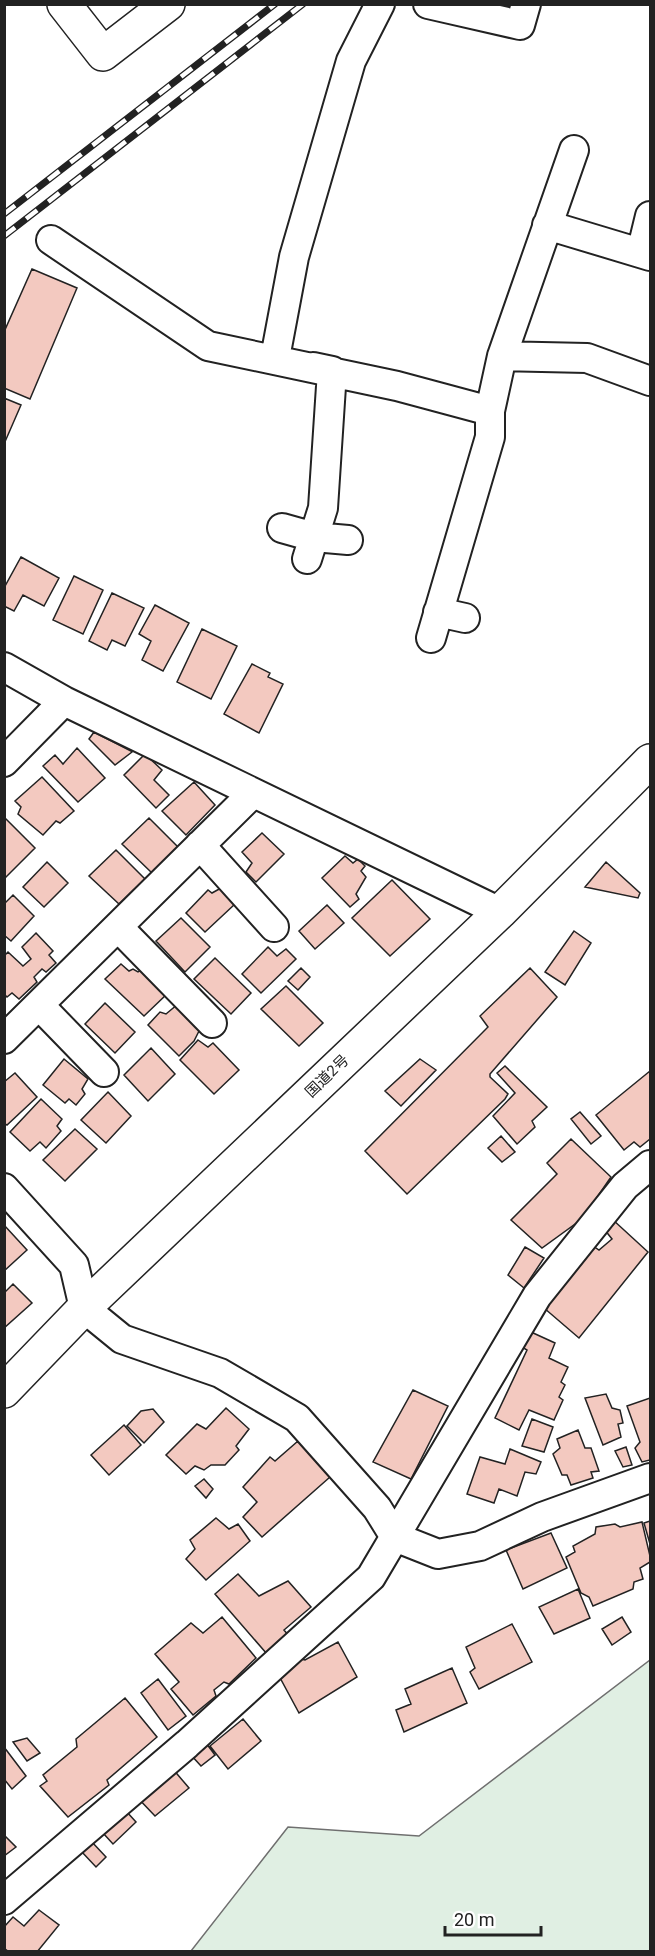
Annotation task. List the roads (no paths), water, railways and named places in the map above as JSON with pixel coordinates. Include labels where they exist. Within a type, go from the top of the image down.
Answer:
[{"type":"main road","points":[[64,4],[102,54],[168,4]]},
{"type":"main road","name":"国道2号","points":[[4,1391],[84,1308],[500,912],[651,762]]},
{"type":"street","points":[[275,358],[294,257],[351,61],[380,4]]},
{"type":"street","points":[[429,4],[520,25],[526,4]]},
{"type":"street","points":[[445,623],[490,437],[490,411],[502,356],[574,150]]},
{"type":"street","points":[[547,225],[646,254],[651,216]]},
{"type":"street","points":[[51,240],[208,346],[332,371]]},
{"type":"street","points":[[208,346],[332,371],[490,411]]},
{"type":"street","points":[[502,356],[587,358],[651,381]]},
{"type":"street","points":[[310,548],[323,508],[332,371]]},
{"type":"street","points":[[282,528],[310,548],[348,540]]},
{"type":"street","points":[[4,668],[64,701],[500,912]]},
{"type":"street","points":[[4,762],[64,701]]},
{"type":"street","points":[[4,1039],[253,793]]},
{"type":"street","points":[[200,845],[274,927]]},
{"type":"street","points":[[118,927],[212,1023]]},
{"type":"street","points":[[39,1005],[104,1072]]},
{"type":"street","points":[[4,1900],[187,1744],[371,1577],[537,1296],[625,1186],[651,1165]]},
{"type":"street","points":[[4,1188],[74,1265],[84,1308],[122,1339],[220,1373],[297,1418],[377,1508],[395,1537],[438,1554],[480,1546],[542,1517],[651,1478]]},
{"type":"railway","points":[[4,214],[275,4]]},
{"type":"railway","points":[[4,236],[303,4]]}]
